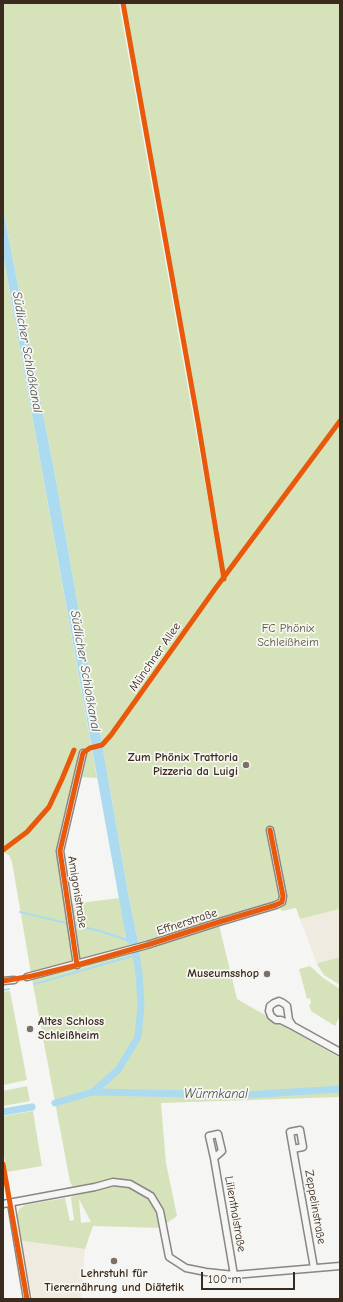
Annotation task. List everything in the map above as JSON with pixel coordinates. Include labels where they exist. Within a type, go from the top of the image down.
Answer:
[{"type":"street","name":"Amigonistraße","points":[[77,965],[60,851],[83,753]]},
{"type":"street","name":"Effnerstraße","points":[[26,977],[77,965],[141,947],[282,902],[270,830]]},
{"type":"street","points":[[3,982],[14,980]]},
{"type":"street","points":[[293,1026],[289,1020],[287,1006],[279,1002],[270,1006],[269,1012],[276,1020],[281,1020],[340,1052]]},
{"type":"street","name":"Zeppelinstraße","points":[[293,1149],[314,1268]]},
{"type":"street","name":"Lilienthalstraße","points":[[214,1158],[234,1275]]},
{"type":"street","points":[[3,1204],[95,1187],[113,1182],[130,1184],[151,1196],[160,1211],[170,1257],[186,1268],[234,1275],[340,1266]]},
{"type":"street","points":[[11,1203],[27,1299]]},
{"type":"shaded area","points":[[340,909],[340,957],[317,964],[300,919]]},
{"type":"shaded area","points":[[20,1241],[85,1249],[81,1299],[33,1299]]},
{"type":"green space","name":"FC Phönix Schleißheim","points":[[3,3],[119,3],[214,533],[219,531],[125,3],[340,3],[340,909],[300,919],[296,908],[282,911],[277,903],[218,921],[237,999],[340,1058],[340,1097],[161,1103],[166,1163],[177,1216],[160,1228],[93,1226],[85,1249],[22,1241],[17,1216],[19,1209],[25,1205],[65,1198],[70,1221],[74,1220],[71,1197],[77,1195],[70,1182],[12,862],[9,855],[3,852],[3,254],[97,778],[78,777],[62,852],[71,904],[120,898],[127,943],[138,942],[55,475],[3,209]],"holes":[[[79,1199],[91,1222],[81,1223]]]},
{"type":"green space","points":[[340,957],[340,985],[324,975],[317,964]]},
{"type":"green space","points":[[310,966],[322,977],[340,989],[340,1016],[335,1026],[311,1011],[309,1004],[311,1004],[310,998],[307,999],[299,969]]},
{"type":"green space","points":[[10,991],[27,1080],[3,1085],[3,992]]},
{"type":"green space","points":[[27,1086],[30,1101],[3,1106],[3,1091]]},
{"type":"green space","points":[[33,1111],[42,1166],[7,1172],[3,1150],[3,1116]]},
{"type":"water","points":[[3,209],[55,475],[138,942],[134,945],[127,943],[3,254]]},
{"type":"waterway","points":[[20,912],[100,931],[127,940]]},
{"type":"waterway","name":"Südlicher Schloßkanal","points":[[55,1103],[93,1092],[118,1070],[138,1037],[141,1006],[139,973],[134,943]]},
{"type":"waterway","points":[[35,984],[136,955]]},
{"type":"waterway","points":[[3,990],[9,989]]},
{"type":"waterway","name":"Würmkanal","points":[[93,1092],[245,1095],[340,1089]]},
{"type":"waterway","points":[[3,1112],[32,1107]]},
{"type":"tunnel","points":[[14,980],[27,977]]},
{"type":"cycle path","points":[[123,3],[198,422],[224,579]]},
{"type":"cycle path","name":"Münchner Allee","points":[[77,965],[60,851],[83,753],[90,748],[102,745],[111,735],[215,589],[340,421]]},
{"type":"cycle path","points":[[3,850],[27,832],[49,807],[74,750]]},
{"type":"cycle path","points":[[3,981],[32,976],[77,965],[147,945],[282,902],[283,896],[270,830]]},
{"type":"cycle path","points":[[3,1164],[27,1299]]},
{"type":"place","name":"Zum Phönix Trattoria Pizzeria da Luigi","points":[[246,765]]},
{"type":"place","name":"Museumsshop","points":[[267,974]]},
{"type":"place","name":"Altes Schloss Schleißheim","points":[[30,1029]]},
{"type":"place","name":"Lehrstuhl für Tierernährung und Diätetik","points":[[114,1261]]}]
